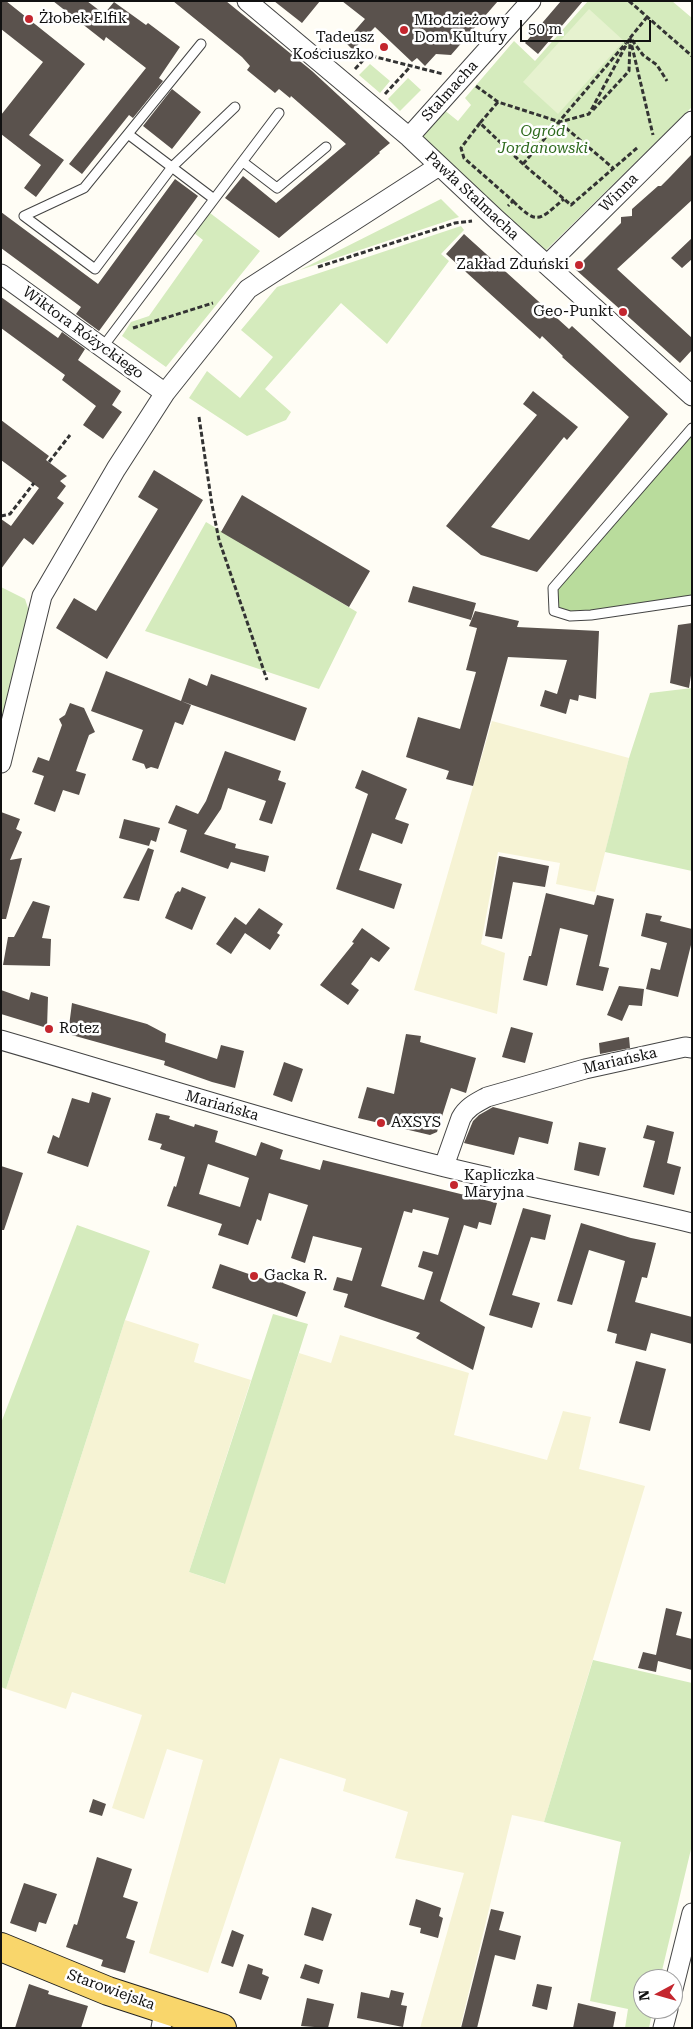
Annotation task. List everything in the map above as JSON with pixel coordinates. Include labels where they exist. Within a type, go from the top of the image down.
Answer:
[{"type":"main road","name":"Starowiejska","points":[[1,1947],[126,1997],[222,2028]]},
{"type":"street","name":"Pawła Stalmacha","points":[[247,1],[409,137],[496,219],[692,396]]},
{"type":"street","name":"Stalmacha","points":[[409,137],[531,1]]},
{"type":"street","name":"Winna","points":[[547,265],[692,120]]},
{"type":"street","points":[[1,763],[42,596],[116,469],[165,393],[248,289],[439,166]]},
{"type":"street","name":"Wiktora Różyckiego","points":[[1,274],[165,393]]},
{"type":"street","name":"Mariańska","points":[[3,1045],[85,1064],[226,1107],[444,1166],[692,1223]]},
{"type":"street","name":"Mariańska","points":[[444,1166],[465,1111],[487,1097],[585,1068],[685,1047],[692,1048]]},
{"type":"street","points":[[678,1969],[692,1914]]},
{"type":"lane","points":[[201,44],[84,188],[24,216],[95,269],[172,167],[235,107]]},
{"type":"lane","points":[[102,348],[279,113]]},
{"type":"lane","points":[[128,134],[214,199]]},
{"type":"lane","points":[[243,162],[277,188],[326,147]]},
{"type":"lane","points":[[692,428],[552,588],[554,611],[570,616],[590,615],[692,600]]},
{"type":"path","points":[[629,1],[692,56]]},
{"type":"path","points":[[523,164],[647,18]]},
{"type":"path","points":[[630,38],[643,55],[657,65],[667,81]]},
{"type":"path","points":[[589,114],[630,38]]},
{"type":"path","points":[[560,122],[589,114],[629,71],[630,38]]},
{"type":"path","points":[[630,38],[653,135]]},
{"type":"path","points":[[368,55],[410,67],[462,78],[475,84],[498,102],[560,122],[613,168]]},
{"type":"path","points":[[372,106],[410,67]]},
{"type":"path","points":[[498,102],[461,148],[464,158],[526,214],[541,218],[564,199]]},
{"type":"path","points":[[480,123],[523,164],[571,205],[640,146]]},
{"type":"path","points":[[646,140],[659,129]]},
{"type":"path","points":[[496,219],[513,201]]},
{"type":"path","points":[[198,417],[219,540],[268,680]]},
{"type":"path","points":[[49,462],[70,435]]},
{"type":"path","points":[[1,516],[10,514],[34,482]]},
{"type":"shaded area","points":[[492,721],[629,758],[595,892],[556,884],[560,863],[498,852],[481,944],[505,953],[497,1014],[414,990]]},
{"type":"shaded area","points":[[125,1320],[199,1344],[194,1362],[251,1380],[189,1572],[224,1584],[299,1353],[331,1363],[340,1335],[469,1373],[454,1435],[547,1460],[563,1411],[591,1417],[579,1469],[645,1486],[544,1822],[512,1815],[460,2028],[420,2028],[464,1873],[395,1858],[408,1812],[343,1791],[346,1779],[280,1758],[208,1973],[149,1953],[203,1760],[167,1749],[144,1819],[112,1808],[142,1715],[72,1692],[66,1709],[6,1689]]},
{"type":"green space","name":"Ogród Jordanowski","points":[[588,1],[672,1],[692,18],[692,107],[545,251],[419,137],[443,109],[458,121],[471,105],[465,98],[514,41],[535,61]]},
{"type":"green space","points":[[589,9],[624,41],[558,114],[523,82]]},
{"type":"green space","points":[[370,64],[390,81],[380,93],[359,75]]},
{"type":"green space","points":[[408,78],[421,90],[400,111],[388,99]]},
{"type":"green space","points":[[441,199],[459,217],[300,270]]},
{"type":"green space","points":[[210,213],[260,251],[166,367],[122,336],[131,322],[149,316],[203,240],[194,233]]},
{"type":"green space","points":[[461,226],[464,230],[441,254],[449,261],[387,344],[341,303],[265,389],[291,412],[286,420],[247,436],[189,398],[207,371],[240,398],[273,357],[241,330],[277,287]]},
{"type":"green space","points":[[692,428],[692,600],[591,615],[554,611],[553,588]]},
{"type":"green space","points":[[206,522],[357,612],[319,689],[145,631]]},
{"type":"green space","points":[[1,587],[25,599],[29,611],[1,724]]},
{"type":"green space","points":[[692,688],[692,871],[605,852],[629,758],[650,693]]},
{"type":"green space","points":[[77,1225],[150,1251],[125,1320],[6,1689],[1,1687],[1,1423]]},
{"type":"green space","points":[[273,1314],[308,1324],[225,1584],[189,1572]]},
{"type":"green space","points":[[593,1660],[692,1683],[692,1845],[662,1969],[633,1969],[633,2019],[651,2019],[649,2028],[625,2028],[628,2009],[590,2001],[621,1842],[544,1822]]},
{"type":"building","points":[[1,1],[6,1],[85,64],[29,135],[64,160],[36,197],[24,188],[41,165],[1,134],[1,115],[43,62],[1,29]]},
{"type":"building","points":[[53,1],[87,1],[104,14],[114,2],[146,25],[148,23],[180,47],[159,78],[163,81],[133,118],[129,115],[82,174],[69,164],[146,68],[106,37],[104,41]]},
{"type":"building","points":[[173,1],[226,1],[312,71],[390,143],[279,238],[225,198],[243,176],[276,203],[346,144],[291,96],[290,98],[279,89],[275,93],[247,70],[250,66],[242,57]]},
{"type":"building","points":[[274,1],[320,1],[302,23]]},
{"type":"building","points":[[342,1],[498,1],[451,55],[436,54],[425,66],[417,58],[412,62],[375,27],[353,50],[345,42],[365,19]]},
{"type":"building","points":[[561,1],[583,1],[538,54],[525,43]]},
{"type":"building","points":[[172,89],[201,112],[172,149],[143,126]]},
{"type":"building","points":[[692,154],[692,200],[617,269],[692,338],[692,350],[680,363],[575,269],[621,223],[621,217],[632,216],[632,209],[658,186],[661,186]]},
{"type":"building","points":[[175,179],[198,196],[99,331],[76,314],[81,307],[1,248],[1,212],[98,284]]},
{"type":"building","points":[[464,234],[569,329],[572,326],[668,414],[537,572],[481,555],[446,526],[537,415],[523,404],[533,391],[578,427],[567,440],[564,437],[491,527],[529,540],[629,417],[562,357],[542,336],[540,339],[446,254]]},
{"type":"building","points":[[692,238],[692,259],[682,268],[671,258]]},
{"type":"building","points":[[1,297],[58,338],[62,332],[85,349],[78,360],[121,391],[112,405],[122,412],[103,439],[83,425],[96,406],[62,380],[65,375],[1,328]]},
{"type":"building","points":[[1,420],[49,456],[46,460],[67,476],[60,481],[66,486],[57,498],[64,503],[33,545],[24,538],[1,569],[1,519],[11,526],[39,488],[1,460]]},
{"type":"building","points":[[154,470],[203,500],[107,659],[56,628],[74,598],[96,611],[158,509],[138,497]]},
{"type":"building","points":[[242,495],[370,571],[349,607],[221,532]]},
{"type":"building","points":[[413,586],[476,603],[471,620],[408,602]]},
{"type":"building","points":[[475,611],[519,621],[517,627],[599,631],[596,699],[579,695],[578,701],[570,699],[566,714],[540,706],[545,690],[557,694],[567,660],[508,657],[473,786],[446,779],[449,771],[406,757],[418,717],[460,729],[476,672],[466,670],[477,628],[469,626]]},
{"type":"building","points":[[692,623],[692,669],[689,688],[670,683],[678,625]]},
{"type":"building","points":[[106,671],[191,705],[183,725],[175,722],[158,769],[151,767],[146,769],[144,764],[132,760],[143,730],[91,711]]},
{"type":"building","points":[[211,674],[307,708],[295,741],[181,701],[189,678],[207,686]]},
{"type":"building","points":[[70,703],[84,708],[95,732],[89,735],[76,771],[86,774],[79,795],[63,790],[55,812],[34,804],[44,776],[32,772],[38,757],[49,761],[62,725],[59,719],[65,715]]},
{"type":"building","points":[[225,751],[281,771],[278,780],[286,783],[272,824],[259,820],[266,801],[228,788],[221,809],[204,834],[236,844],[235,848],[269,856],[265,872],[231,862],[228,869],[180,852],[187,830],[168,823],[176,805],[198,814],[206,801]]},
{"type":"building","points":[[362,770],[407,789],[395,819],[409,824],[402,844],[372,833],[359,870],[402,884],[394,909],[336,889],[368,794],[355,788]]},
{"type":"building","points":[[1,812],[20,819],[16,829],[22,832],[10,860],[22,858],[6,919],[1,919]]},
{"type":"building","points":[[124,819],[160,828],[156,842],[151,840],[149,846],[119,838]]},
{"type":"building","points":[[148,848],[154,850],[139,901],[123,898]]},
{"type":"building","points":[[499,856],[549,866],[545,887],[513,882],[502,939],[485,936]]},
{"type":"building","points":[[182,887],[206,897],[192,930],[165,918],[175,894],[178,891],[180,892]]},
{"type":"building","points":[[546,893],[594,905],[597,895],[614,899],[599,966],[609,968],[603,991],[576,985],[588,935],[560,928],[547,986],[523,980],[529,956],[531,956]]},
{"type":"building","points":[[33,901],[50,906],[42,938],[51,939],[50,966],[3,965],[8,937],[14,937]]},
{"type":"building","points":[[259,908],[283,924],[277,933],[280,935],[270,950],[245,933],[231,954],[216,944],[235,917],[246,925]]},
{"type":"building","points":[[646,913],[662,916],[660,921],[692,929],[692,941],[678,997],[646,989],[651,968],[660,970],[667,943],[641,936]]},
{"type":"building","points":[[362,928],[390,948],[379,962],[371,957],[351,984],[359,990],[348,1005],[320,985],[354,943],[352,942]]},
{"type":"building","points":[[619,986],[644,989],[642,1006],[629,1005],[622,1021],[607,1015]]},
{"type":"building","points":[[1,990],[29,1000],[31,992],[48,997],[47,1028],[1,1014]]},
{"type":"building","points":[[72,1003],[147,1024],[166,1034],[165,1042],[217,1059],[221,1045],[244,1051],[235,1088],[164,1065],[165,1061],[68,1034]]},
{"type":"building","points":[[511,1027],[533,1033],[525,1063],[502,1057]]},
{"type":"building","points":[[406,1034],[421,1036],[420,1042],[476,1058],[466,1093],[451,1088],[437,1132],[430,1135],[358,1118],[367,1087],[394,1094]]},
{"type":"building","points":[[629,1037],[630,1048],[600,1054],[599,1043]]},
{"type":"building","points":[[284,1062],[303,1069],[292,1102],[273,1095]]},
{"type":"building","points":[[92,1092],[111,1098],[88,1167],[47,1153],[53,1135],[59,1138],[72,1098],[89,1103]]},
{"type":"building","points":[[493,1107],[553,1122],[548,1144],[519,1137],[514,1155],[464,1143],[473,1121]]},
{"type":"building","points":[[156,1113],[170,1116],[169,1119],[194,1127],[195,1124],[218,1131],[215,1142],[256,1156],[261,1142],[283,1150],[280,1159],[320,1170],[323,1160],[497,1203],[491,1225],[479,1222],[477,1229],[464,1225],[440,1301],[485,1327],[473,1370],[416,1338],[420,1333],[344,1307],[348,1294],[333,1290],[337,1277],[352,1281],[362,1248],[313,1236],[305,1263],[291,1258],[308,1205],[269,1193],[261,1221],[257,1219],[248,1245],[218,1235],[222,1224],[167,1206],[174,1186],[176,1187],[185,1157],[160,1149],[162,1144],[148,1140]],"holes":[[[208,1164],[249,1178],[240,1207],[199,1194]],[[413,1209],[449,1218],[438,1255],[423,1251],[418,1267],[433,1272],[424,1300],[381,1286],[404,1211],[412,1213]]]},
{"type":"building","points":[[647,1125],[674,1132],[667,1163],[681,1167],[674,1195],[643,1187],[655,1141],[643,1138]]},
{"type":"building","points":[[579,1142],[606,1148],[599,1176],[574,1170]]},
{"type":"building","points":[[1,1166],[23,1173],[4,1230],[1,1230]]},
{"type":"building","points":[[523,1208],[551,1215],[545,1240],[531,1237],[512,1295],[540,1303],[532,1328],[489,1315]]},
{"type":"building","points":[[581,1223],[631,1238],[656,1243],[647,1278],[642,1277],[635,1302],[692,1317],[692,1344],[651,1333],[646,1351],[615,1343],[617,1334],[607,1331],[625,1261],[589,1250],[572,1305],[557,1301]]},
{"type":"building","points":[[220,1264],[269,1281],[272,1272],[285,1277],[283,1283],[306,1292],[297,1317],[212,1288]]},
{"type":"building","points":[[636,1361],[666,1369],[650,1431],[619,1423]]},
{"type":"building","points":[[666,1608],[682,1612],[676,1635],[692,1639],[692,1670],[658,1661],[656,1672],[638,1668],[643,1652],[656,1655]]},
{"type":"building","points":[[93,1799],[106,1804],[102,1816],[89,1812]]},
{"type":"building","points":[[97,1857],[132,1869],[123,1897],[138,1902],[126,1938],[135,1941],[125,1973],[101,1966],[103,1960],[66,1947],[74,1924],[77,1925]]},
{"type":"building","points":[[24,1883],[57,1894],[46,1924],[39,1922],[36,1932],[10,1923]]},
{"type":"building","points":[[416,1899],[441,1908],[439,1916],[443,1918],[438,1938],[420,1933],[421,1928],[409,1925]]},
{"type":"building","points":[[312,1907],[332,1914],[323,1941],[304,1935]]},
{"type":"building","points":[[491,1909],[504,1912],[499,1930],[521,1936],[515,1960],[495,1955],[477,2028],[461,2028]]},
{"type":"building","points":[[232,1930],[244,1935],[233,1967],[221,1963]]},
{"type":"building","points":[[248,1964],[263,1969],[262,1974],[269,1977],[261,2000],[239,1993]]},
{"type":"building","points":[[305,1964],[323,1970],[319,1984],[300,1978]]},
{"type":"building","points":[[29,1984],[49,1991],[48,1994],[88,2006],[81,2028],[15,2028]]},
{"type":"building","points":[[537,1984],[552,1987],[547,2010],[532,2006]]},
{"type":"building","points":[[391,1990],[404,1993],[401,2005],[407,2006],[403,2027],[357,2018],[361,1992],[389,1998]]},
{"type":"building","points":[[307,1998],[334,2004],[328,2028],[301,2026]]},
{"type":"building","points":[[578,2003],[616,2012],[613,2028],[573,2028]]},
{"type":"place","name":"Żłobek Elfik","points":[[29,19]]},
{"type":"place","name":"Młodzieżowy Dom Kultury","points":[[404,30]]},
{"type":"place","name":"Tadeusz Kościuszko","points":[[384,47]]},
{"type":"place","name":"Zakład Zduński","points":[[579,265]]},
{"type":"place","name":"Geo-Punkt","points":[[623,312]]},
{"type":"place","name":"Rotez","points":[[49,1029]]},
{"type":"place","name":"AXSYS","points":[[381,1123]]},
{"type":"place","name":"Kapliczka Maryjna","points":[[454,1185]]},
{"type":"place","name":"Gacka R.","points":[[254,1276]]}]
